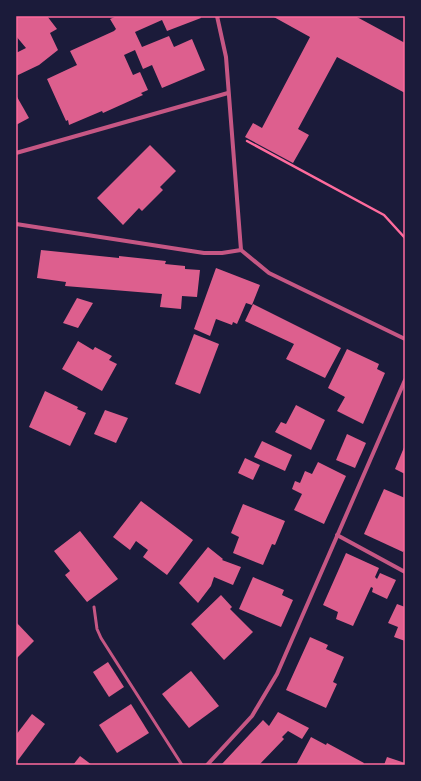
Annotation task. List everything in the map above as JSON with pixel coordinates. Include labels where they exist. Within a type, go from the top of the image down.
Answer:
[{"type":"street","points":[[217,16],[223,38],[241,250],[269,273],[405,339]]},
{"type":"street","points":[[16,153],[228,93]]},
{"type":"street","points":[[16,224],[204,253],[222,253],[241,250]]},
{"type":"street","points":[[207,765],[252,716],[277,674],[405,380]]},
{"type":"street","points":[[337,536],[405,572]]},
{"type":"lane","points":[[94,607],[96,624],[101,638],[182,765]]},
{"type":"path","points":[[231,132],[384,215],[405,238]]},
{"type":"building","points":[[16,16],[47,16],[57,29],[50,33],[58,50],[39,65],[16,76],[16,53],[26,48],[16,36]]},
{"type":"building","points":[[117,16],[200,16],[201,18],[167,31],[162,20],[135,32],[142,47],[169,36],[174,47],[192,39],[205,70],[162,88],[152,65],[143,69],[135,50],[124,55],[133,75],[140,72],[148,90],[141,93],[143,95],[103,113],[102,111],[69,125],[68,120],[66,121],[47,79],[77,65],[70,51],[114,31],[116,29],[110,19]]},
{"type":"building","points":[[272,16],[355,16],[405,43],[405,93],[337,57],[298,129],[309,135],[293,163],[245,137],[253,123],[262,128],[310,37]]},
{"type":"building","points":[[16,95],[29,118],[16,125]]},
{"type":"building","points":[[150,145],[176,171],[160,187],[163,190],[142,211],[139,208],[123,225],[97,198]]},
{"type":"building","points":[[41,250],[166,261],[165,264],[185,266],[185,269],[200,270],[197,297],[182,296],[181,309],[160,307],[162,294],[65,286],[66,282],[37,278]]},
{"type":"building","points":[[216,268],[260,285],[252,305],[246,303],[237,324],[233,322],[232,325],[216,319],[210,336],[194,329]]},
{"type":"building","points":[[77,298],[93,303],[78,328],[63,323]]},
{"type":"building","points":[[253,304],[341,348],[325,378],[286,359],[294,344],[245,321]]},
{"type":"building","points":[[194,334],[219,344],[200,394],[175,384]]},
{"type":"building","points":[[78,341],[93,350],[95,347],[112,356],[109,360],[117,364],[102,391],[62,369]]},
{"type":"building","points":[[347,349],[379,364],[377,369],[385,373],[363,424],[337,411],[345,397],[328,388]]},
{"type":"building","points":[[45,391],[78,407],[77,409],[86,413],[70,446],[29,427]]},
{"type":"building","points":[[296,405],[325,420],[311,450],[275,432],[281,422],[286,424]]},
{"type":"building","points":[[105,410],[128,418],[116,443],[94,434]]},
{"type":"building","points":[[347,434],[366,443],[355,468],[336,460]]},
{"type":"building","points":[[262,441],[292,455],[285,471],[254,457]]},
{"type":"building","points":[[405,445],[405,474],[395,469]]},
{"type":"building","points":[[245,458],[260,465],[253,480],[238,473]]},
{"type":"building","points":[[318,462],[346,476],[324,524],[294,510],[302,494],[292,489],[295,481],[300,483],[305,471],[312,474]]},
{"type":"building","points":[[384,489],[405,498],[405,548],[403,552],[364,534]]},
{"type":"building","points":[[141,501],[193,540],[167,575],[143,557],[148,550],[136,541],[130,550],[113,537]]},
{"type":"building","points":[[243,504],[285,521],[275,545],[272,544],[263,565],[233,553],[239,537],[231,533]]},
{"type":"building","points":[[80,531],[118,579],[87,602],[65,575],[70,571],[54,551]]},
{"type":"building","points":[[208,547],[223,559],[222,560],[241,567],[233,585],[214,577],[211,586],[198,603],[179,583]]},
{"type":"building","points":[[346,553],[379,568],[375,577],[377,579],[380,573],[396,580],[387,599],[372,592],[373,588],[371,587],[353,626],[336,619],[338,612],[323,605]]},
{"type":"building","points":[[253,577],[284,590],[282,595],[293,600],[281,627],[239,609]]},
{"type":"building","points":[[221,595],[232,607],[230,609],[253,632],[224,660],[191,624]]},
{"type":"building","points":[[397,604],[405,607],[405,641],[394,637],[398,627],[388,623]]},
{"type":"building","points":[[16,622],[34,641],[16,659]]},
{"type":"building","points":[[310,637],[328,645],[326,649],[344,657],[333,682],[337,684],[326,708],[286,690]]},
{"type":"building","points":[[108,662],[124,687],[109,697],[93,672]]},
{"type":"building","points":[[191,671],[219,706],[189,728],[162,694]]},
{"type":"building","points":[[131,704],[149,733],[117,753],[99,725]]},
{"type":"building","points":[[278,712],[309,728],[302,739],[288,731],[282,737],[284,739],[259,765],[221,765],[263,720],[269,726]]},
{"type":"building","points":[[32,714],[45,724],[16,763],[16,735]]},
{"type":"building","points":[[311,737],[326,745],[327,743],[364,763],[363,765],[296,765]]},
{"type":"building","points":[[80,756],[92,765],[73,765]]},
{"type":"building","points":[[387,757],[405,763],[405,765],[384,765]]}]
